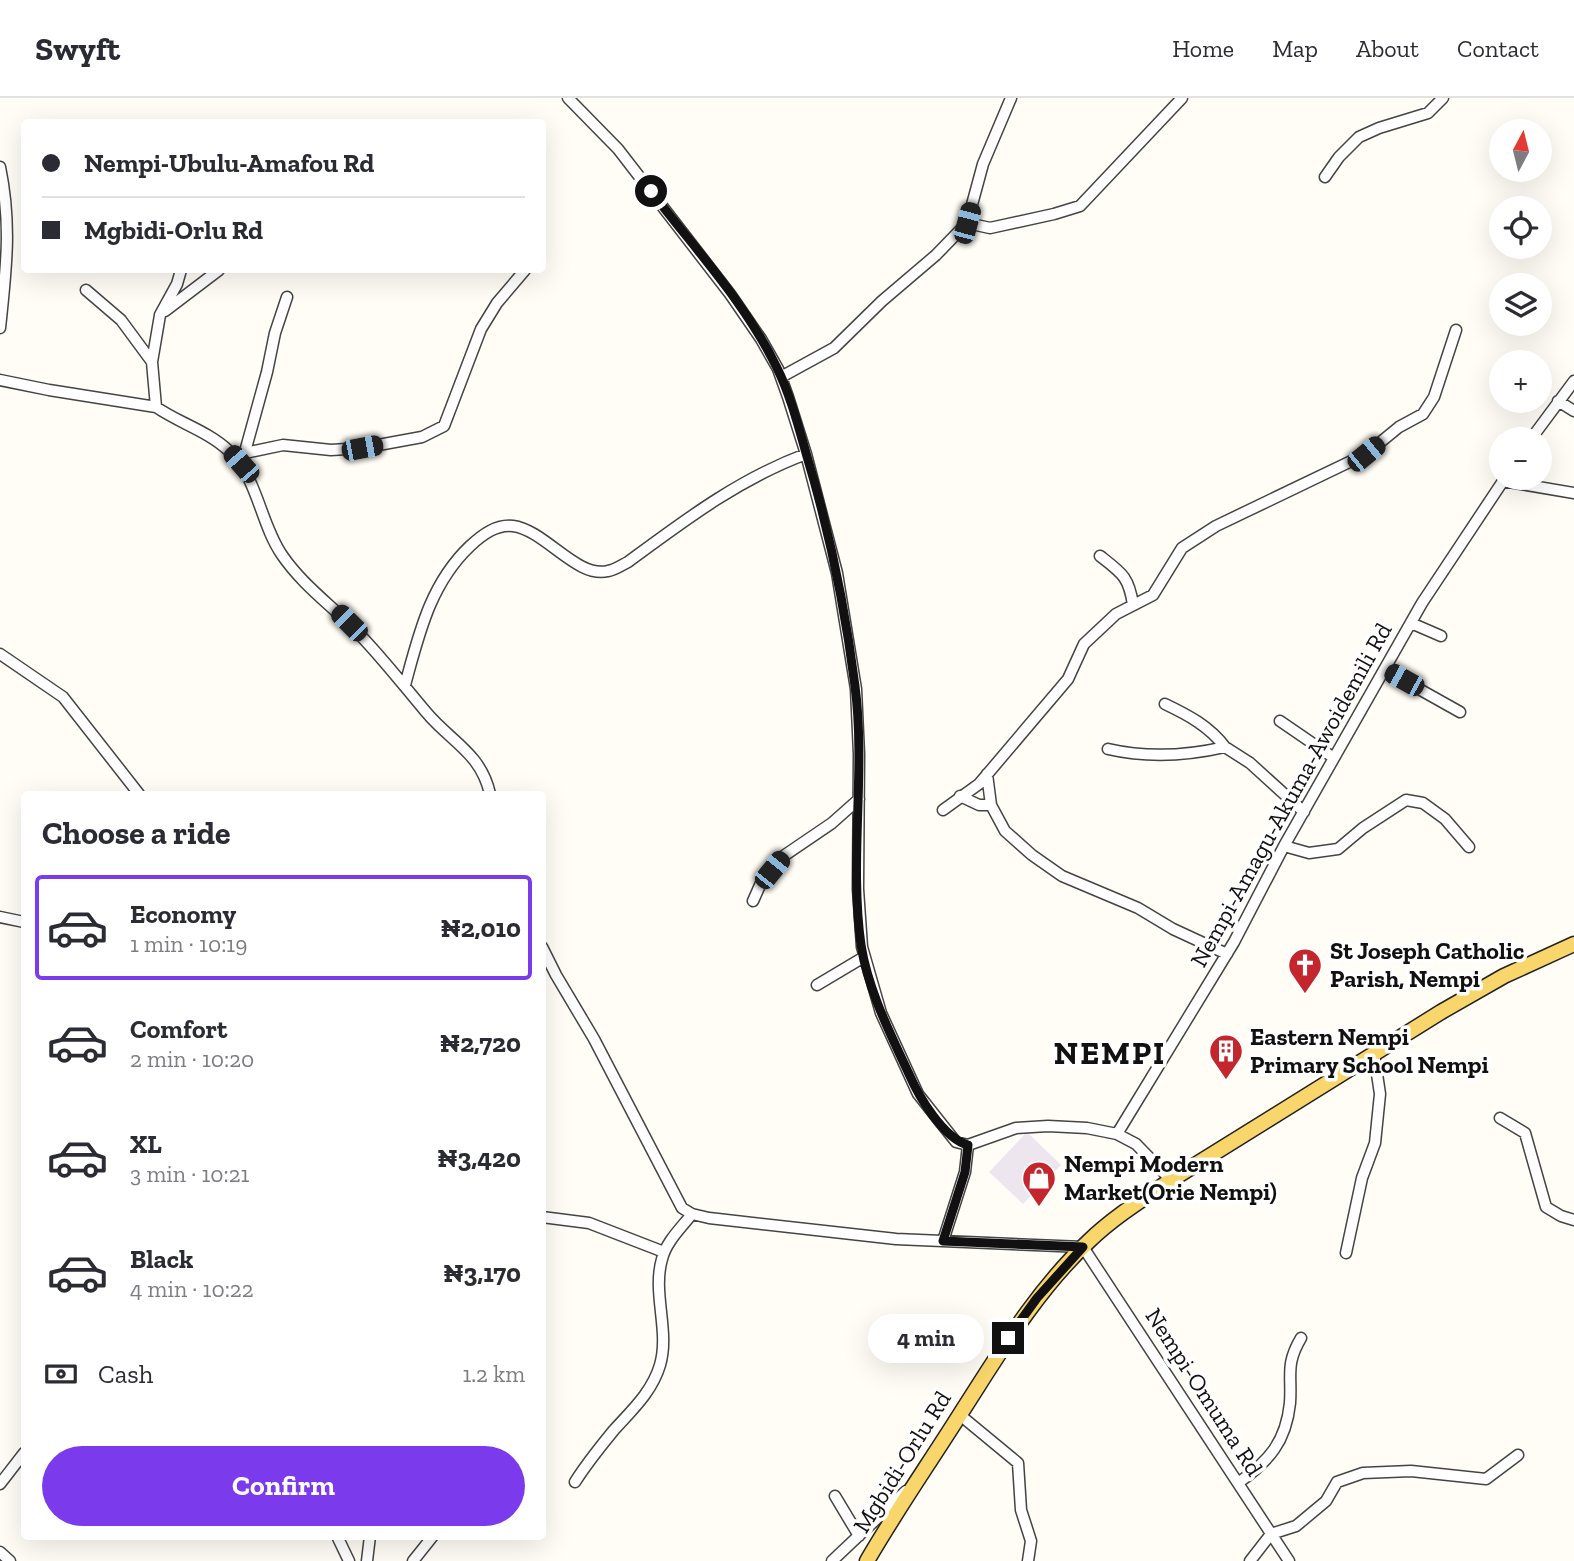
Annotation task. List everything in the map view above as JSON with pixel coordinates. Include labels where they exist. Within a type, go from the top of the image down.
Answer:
[{"type":"main road","name":"Mgbidi-Orlu Rd","points":[[867,1561],[1008,1338],[1037,1298],[1083,1247],[1129,1208],[1171,1180],[1374,1054],[1504,976],[1574,944]]},
{"type":"street","points":[[568,98],[618,149],[730,294],[761,339],[781,377],[806,454],[837,573],[850,647],[856,689],[858,908],[864,957],[881,1013],[918,1094],[956,1142],[968,1145],[1016,1128],[1087,1128],[1117,1134],[1136,1144],[1171,1180]]},
{"type":"street","points":[[781,377],[834,348],[967,223],[983,164],[1011,98]]},
{"type":"street","points":[[967,223],[989,228],[1055,215],[1080,206],[1182,98]]},
{"type":"street","points":[[1325,177],[1339,157],[1359,137],[1428,113],[1443,98]]},
{"type":"street","points":[[0,167],[9,229],[0,328]]},
{"type":"street","points":[[156,407],[152,362],[160,315],[177,284],[179,273]]},
{"type":"street","points":[[160,315],[215,273]]},
{"type":"street","points":[[246,453],[283,445],[331,450],[362,448],[422,437],[444,426],[481,329],[497,303],[522,273]]},
{"type":"street","points":[[86,290],[121,320],[152,362]]},
{"type":"street","points":[[241,464],[275,334],[288,297]]},
{"type":"street","points":[[943,810],[979,784],[1068,679],[1084,644],[1116,614],[1153,595],[1182,548],[1216,526],[1366,454],[1399,427],[1423,414],[1434,397],[1456,330]]},
{"type":"street","points":[[0,380],[156,407],[229,451],[241,464],[282,555],[307,585],[361,635],[426,713],[466,749],[479,765],[489,791]]},
{"type":"street","points":[[1540,427],[1574,381]]},
{"type":"street","points":[[1558,401],[1574,411]]},
{"type":"street","points":[[405,685],[429,604],[444,577],[481,535],[494,528],[512,526],[531,532],[583,566],[596,571],[608,571],[628,562],[736,486],[769,468],[806,454]]},
{"type":"street","points":[[1552,489],[1574,493]]},
{"type":"street","name":"Nempi-Amagu-Akuma-Awoidemili Rd","points":[[1117,1134],[1227,954],[1284,846],[1411,623],[1497,490]]},
{"type":"street","points":[[1100,556],[1121,572],[1130,586],[1133,605]]},
{"type":"street","points":[[1411,623],[1441,636]]},
{"type":"street","points":[[0,654],[63,697],[137,791]]},
{"type":"street","points":[[1385,670],[1460,712]]},
{"type":"street","points":[[1166,704],[1193,717],[1216,735],[1225,747],[1250,762],[1304,812]]},
{"type":"street","points":[[1280,721],[1335,758]]},
{"type":"street","points":[[1108,749],[1158,755],[1195,754],[1225,747]]},
{"type":"street","points":[[987,774],[990,805],[1005,831],[1032,855],[1062,876],[1138,908],[1173,929],[1227,954]]},
{"type":"street","points":[[960,796],[979,805],[990,805]]},
{"type":"street","points":[[753,901],[761,883],[782,857],[832,823],[859,799]]},
{"type":"street","points":[[1284,846],[1309,853],[1338,849],[1363,828],[1406,800],[1423,803],[1445,819],[1469,847]]},
{"type":"street","points":[[0,917],[21,921]]},
{"type":"street","points":[[546,955],[594,1039],[671,1189],[682,1208],[692,1214],[883,1238],[1083,1247]]},
{"type":"street","points":[[817,985],[864,957]]},
{"type":"street","points":[[1346,1253],[1362,1178],[1375,1143],[1380,1094],[1374,1054]]},
{"type":"street","points":[[1500,1118],[1525,1133],[1546,1207],[1574,1220]]},
{"type":"street","points":[[943,1241],[965,1172],[968,1145]]},
{"type":"street","points":[[575,1482],[592,1456],[639,1404],[654,1381],[661,1363],[662,1330],[658,1280],[664,1252],[692,1214]]},
{"type":"street","points":[[546,1218],[589,1223],[664,1252]]},
{"type":"street","name":"Nempi-Omuma Rd","points":[[1083,1247],[1289,1561]]},
{"type":"street","points":[[1238,1483],[1256,1471],[1280,1444],[1290,1403],[1289,1372],[1292,1353],[1301,1338]]},
{"type":"street","points":[[960,1415],[1018,1463],[1021,1510],[1031,1541],[1028,1561]]},
{"type":"street","points":[[1250,1561],[1271,1534],[1296,1527],[1326,1501],[1337,1482],[1363,1473],[1410,1471],[1486,1479],[1518,1455]]},
{"type":"street","points":[[0,1483],[21,1457]]},
{"type":"street","points":[[832,1561],[913,1485]]},
{"type":"street","points":[[835,1496],[859,1536]]},
{"type":"street","points":[[339,1540],[349,1561]]},
{"type":"street","points":[[367,1561],[370,1540]]},
{"type":"street","points":[[413,1561],[430,1540]]},
{"type":"street","points":[[0,1552],[10,1561]]},
{"type":"shaded area","points":[[1027,1132],[1061,1165],[1023,1204],[989,1172]]},
{"type":"place","name":"St Joseph Catholic Parish, Nempi","points":[[1305,995]]},
{"type":"place","name":"Eastern Nempi Primary School Nempi","points":[[1226,1081]]},
{"type":"place","name":"Nempi Modern Market(Orie Nempi)","points":[[1039,1208]]},
{"type":"district","name":"NEMPI","points":[[1110,1053]]},
{"type":"route","points":[[651,191],[761,339],[778,369],[806,454],[837,573],[856,689],[859,754],[858,889],[862,947],[881,1013],[918,1094],[956,1142],[968,1145],[965,1172],[943,1241],[1083,1247],[1037,1298],[1008,1338]]}]
